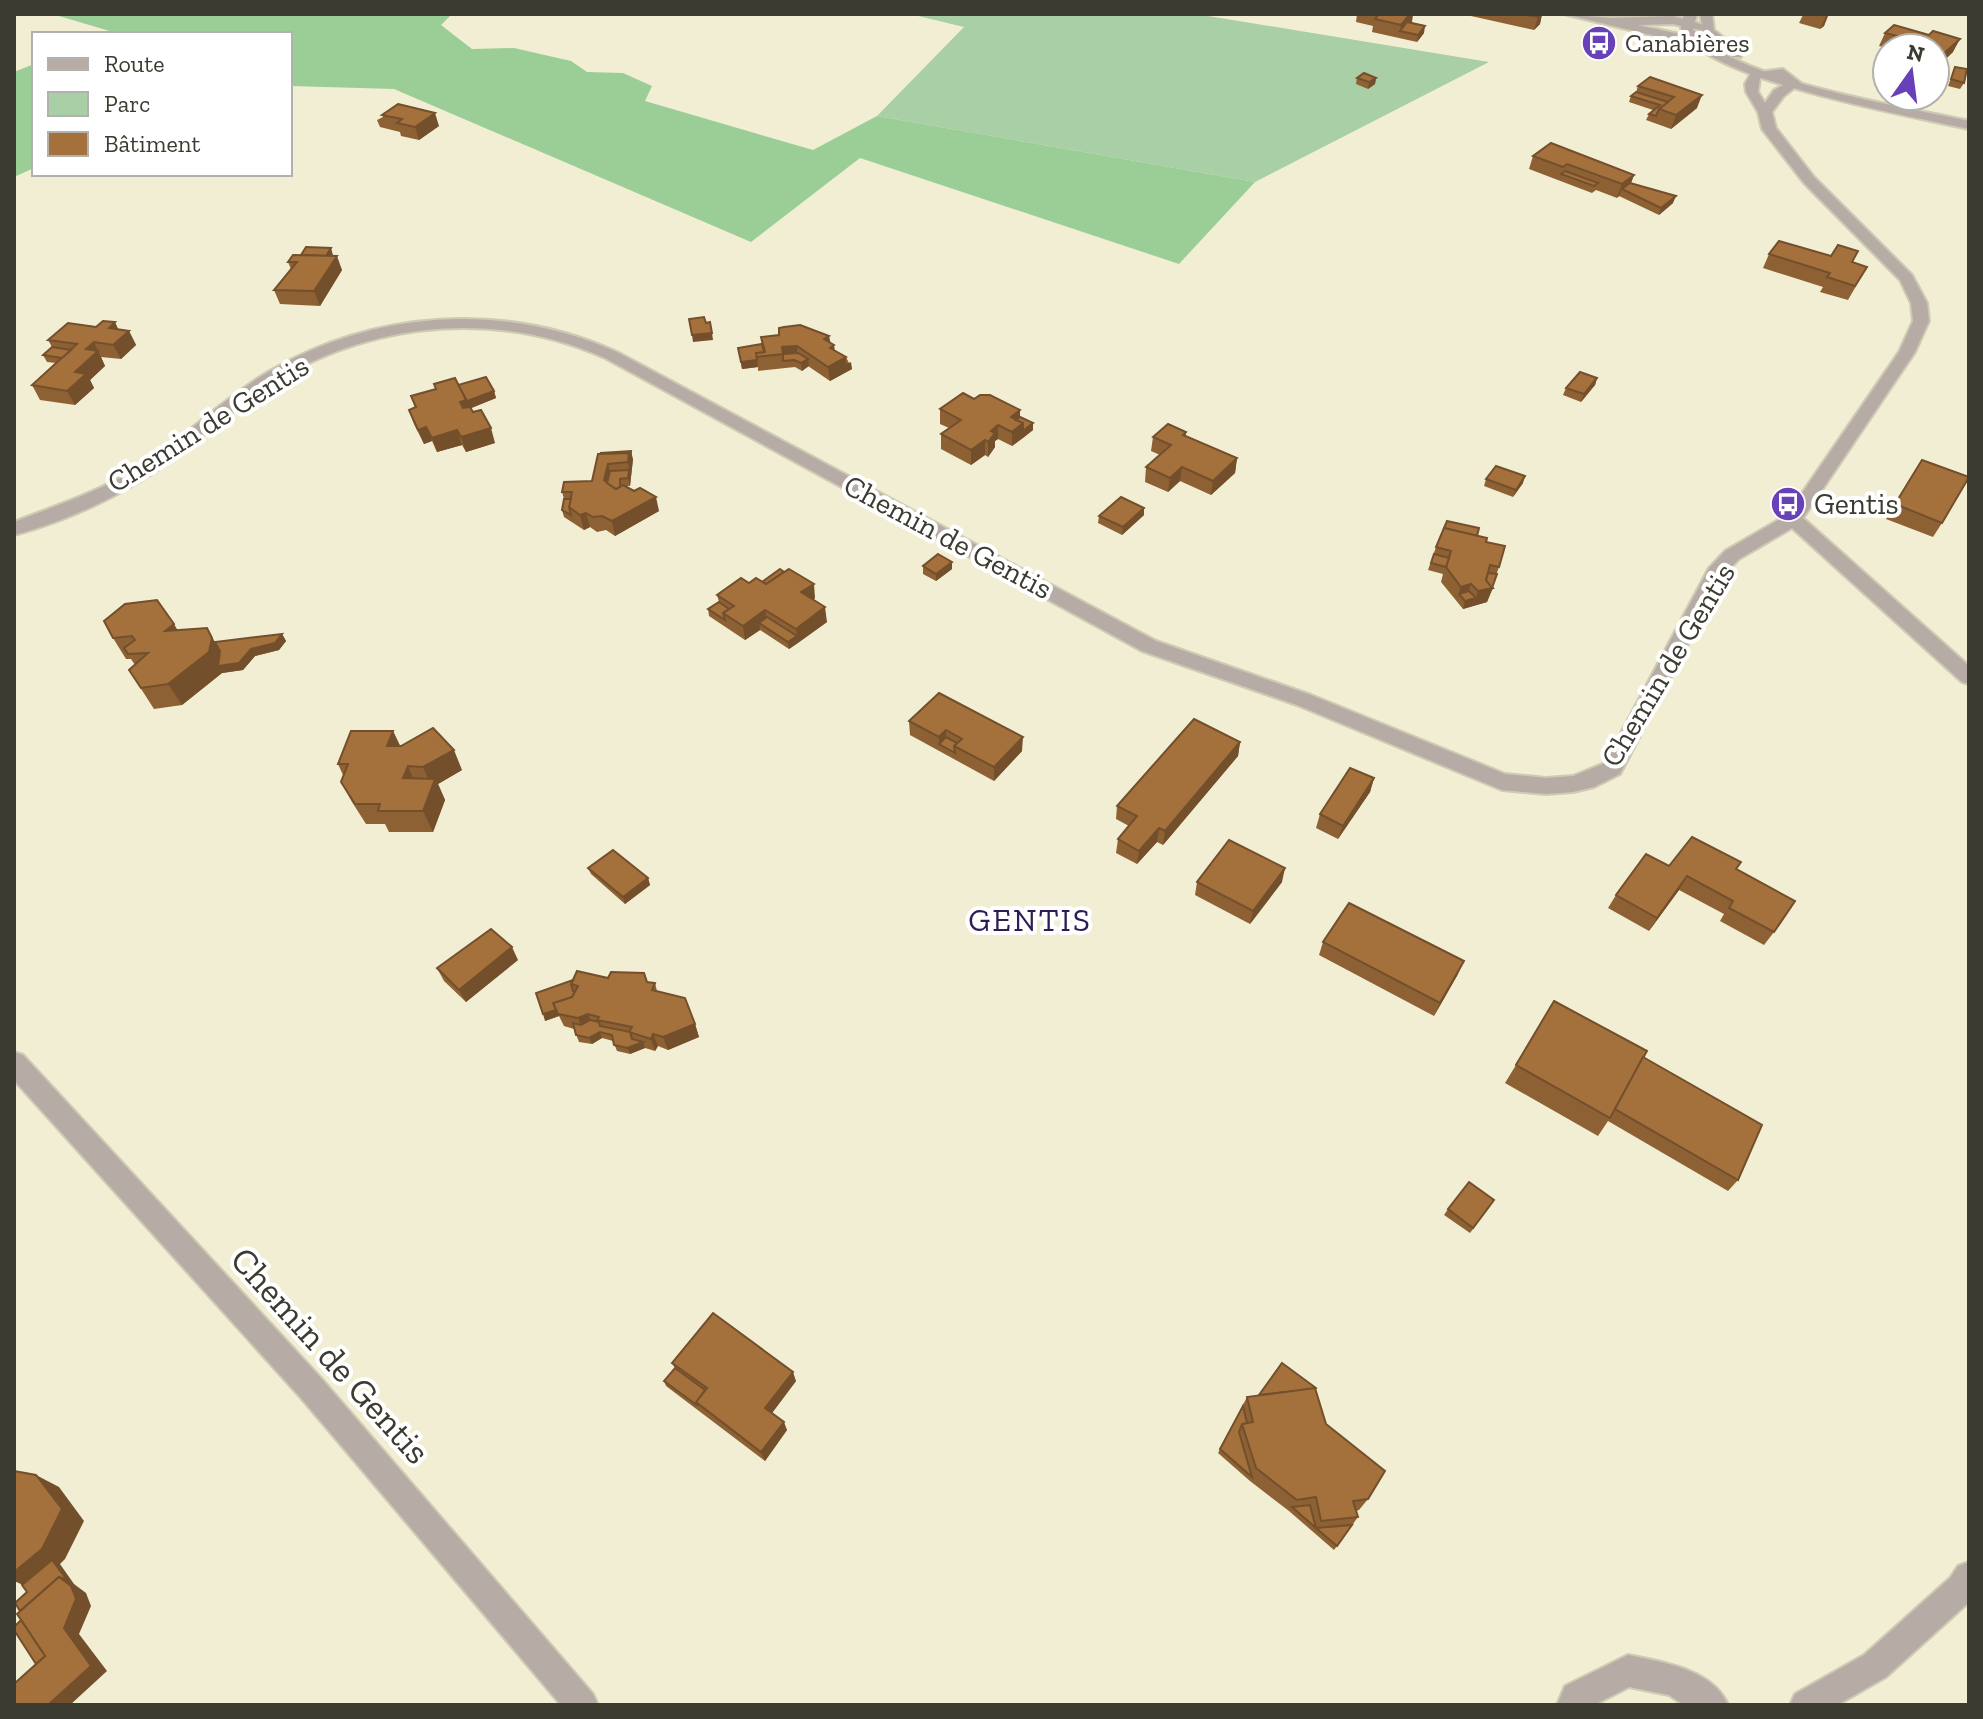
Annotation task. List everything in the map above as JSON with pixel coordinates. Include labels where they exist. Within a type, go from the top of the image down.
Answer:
[{"type":"street","points":[[1570,14],[1610,22],[1708,27],[1742,57],[1871,100]]},
{"type":"street","points":[[1689,26],[1710,53],[1761,74],[1871,101]]},
{"type":"street","points":[[1761,74],[1783,73],[1795,83]]},
{"type":"street","name":"Chemin de Gentis","points":[[14,529],[139,475],[274,375],[314,355],[363,338],[460,323],[542,329],[611,355],[1149,646],[1304,700],[1502,782],[1536,786],[1594,781],[1613,768],[1716,572],[1732,555],[1793,519],[1907,352],[1921,321],[1919,303],[1907,278],[1788,157],[1769,129],[1765,112],[1752,92],[1755,76],[1761,74]]},
{"type":"street","points":[[1765,112],[1779,93],[1795,83]]},
{"type":"street","points":[[1916,112],[1969,125]]},
{"type":"street","points":[[1793,519],[1969,677]]},
{"type":"street","name":"Chemin de Gentis","points":[[14,1063],[311,1388],[582,1705]]},
{"type":"street","points":[[1806,1705],[1875,1666],[1961,1589],[1969,1577]]},
{"type":"street","points":[[1573,1705],[1576,1697],[1628,1671],[1675,1680],[1712,1705]]},
{"type":"green space","points":[[52,14],[452,14],[441,25],[472,49],[514,48],[571,61],[587,72],[623,73],[652,86],[645,101],[813,150],[877,116],[1255,182],[1179,264],[860,158],[751,242],[394,89],[292,86],[292,32],[113,32]]},
{"type":"green space","points":[[910,14],[1196,14],[1489,62],[1255,182],[877,116],[964,27]]},
{"type":"green space","points":[[32,65],[32,169],[14,177],[14,72]]},
{"type":"building","points":[[1379,14],[1410,14],[1401,25],[1375,19]]},
{"type":"building","points":[[1407,22],[1425,26],[1418,35],[1400,31]]},
{"type":"building","points":[[1894,25],[1918,32],[1886,32]]},
{"type":"building","points":[[1951,36],[1960,39],[1951,47]]},
{"type":"building","points":[[1955,67],[1967,69],[1964,83],[1951,79]]},
{"type":"building","points":[[1364,73],[1376,78],[1369,82],[1357,78]]},
{"type":"building","points":[[1650,77],[1702,95],[1676,115],[1659,109],[1674,97],[1638,86]]},
{"type":"building","points":[[1636,92],[1668,102],[1656,116],[1649,114],[1660,105],[1631,96]]},
{"type":"building","points":[[398,104],[435,113],[415,127],[397,123],[402,119],[382,115]]},
{"type":"building","points":[[1551,143],[1634,175],[1622,184],[1567,164],[1563,167],[1533,156]]},
{"type":"building","points":[[1565,171],[1598,183],[1594,186],[1561,174]]},
{"type":"building","points":[[1630,183],[1676,196],[1661,208],[1622,189]]},
{"type":"building","points":[[1779,241],[1831,256],[1838,245],[1858,251],[1852,262],[1867,267],[1855,286],[1827,277],[1830,273],[1769,254]]},
{"type":"building","points":[[306,247],[331,248],[326,256],[301,255]]},
{"type":"building","points":[[293,255],[337,256],[314,291],[274,290],[297,262],[288,262]]},
{"type":"building","points":[[704,317],[706,323],[710,322],[712,333],[692,335],[689,319]]},
{"type":"building","points":[[103,321],[115,322],[109,328],[129,331],[113,345],[94,342],[86,349],[98,351],[75,372],[86,374],[67,391],[32,385],[77,344],[48,340],[68,323],[96,327]]},
{"type":"building","points":[[800,325],[829,336],[824,339],[834,345],[830,348],[846,357],[828,367],[797,346],[782,347],[783,354],[756,357],[756,353],[765,352],[761,337],[779,335],[779,328]]},
{"type":"building","points":[[762,344],[764,352],[756,353],[757,360],[741,362],[738,348]]},
{"type":"building","points":[[52,347],[71,350],[62,358],[43,355]]},
{"type":"building","points":[[798,353],[808,359],[801,363],[783,361],[783,354]]},
{"type":"building","points":[[1580,372],[1597,378],[1584,394],[1566,388]]},
{"type":"building","points":[[486,377],[494,391],[467,401],[458,385]]},
{"type":"building","points":[[455,378],[466,400],[460,402],[463,408],[470,407],[473,412],[481,410],[491,428],[461,437],[457,430],[432,438],[426,427],[418,430],[409,410],[416,407],[411,396],[436,389],[434,384]]},
{"type":"building","points":[[963,393],[974,399],[980,395],[990,395],[1020,410],[1011,417],[1023,423],[1012,432],[998,425],[991,431],[995,433],[988,442],[985,440],[971,450],[941,434],[961,420],[940,409]]},
{"type":"building","points":[[1020,417],[1033,423],[1023,431],[1023,423],[1016,420]]},
{"type":"building","points":[[1168,424],[1186,432],[1183,435],[1237,458],[1213,481],[1182,467],[1170,478],[1146,467],[1171,445],[1153,437]]},
{"type":"building","points":[[631,451],[630,460],[629,453],[601,454],[601,453]]},
{"type":"building","points":[[629,453],[628,462],[608,464],[604,480],[616,489],[623,485],[634,491],[640,488],[656,497],[612,521],[586,513],[580,515],[569,507],[572,492],[562,492],[564,482],[592,481],[598,454]]},
{"type":"building","points":[[1922,460],[1969,477],[1942,523],[1895,504]]},
{"type":"building","points":[[1496,466],[1525,476],[1516,490],[1486,479]]},
{"type":"building","points":[[629,470],[628,478],[620,479],[620,487],[616,489],[607,483],[610,471]]},
{"type":"building","points":[[1121,497],[1144,508],[1123,527],[1099,516]]},
{"type":"building","points":[[564,499],[571,499],[571,515],[562,510]]},
{"type":"building","points":[[1447,521],[1479,528],[1477,536],[1444,528]]},
{"type":"building","points":[[1444,528],[1487,538],[1486,542],[1505,546],[1499,567],[1490,565],[1486,580],[1493,588],[1478,591],[1471,584],[1461,587],[1446,567],[1451,551],[1436,547]]},
{"type":"building","points":[[938,554],[952,562],[936,574],[923,566]]},
{"type":"building","points":[[1434,554],[1449,558],[1446,567],[1431,563]]},
{"type":"building","points":[[780,569],[784,572],[766,584],[762,582]]},
{"type":"building","points":[[789,569],[814,584],[801,592],[825,607],[796,629],[765,610],[743,626],[723,613],[734,606],[717,595],[741,578],[749,583],[756,578],[766,584]]},
{"type":"building","points":[[1488,573],[1497,574],[1492,588],[1486,580]]},
{"type":"building","points":[[1469,591],[1476,598],[1465,601],[1459,594]]},
{"type":"building","points":[[157,600],[174,624],[165,631],[207,628],[212,638],[209,652],[168,684],[141,688],[129,670],[148,653],[128,654],[124,648],[135,640],[132,636],[113,638],[104,621],[125,604]]},
{"type":"building","points":[[719,602],[729,609],[723,613],[725,620],[708,609]]},
{"type":"building","points":[[767,617],[797,636],[788,642],[759,623]]},
{"type":"building","points":[[282,634],[275,643],[251,649],[239,663],[218,666],[220,651],[215,642]]},
{"type":"building","points":[[939,693],[1023,737],[994,767],[954,746],[962,739],[946,730],[939,737],[909,721]]},
{"type":"building","points":[[1194,719],[1240,742],[1165,831],[1159,828],[1139,851],[1118,839],[1137,816],[1117,806]]},
{"type":"building","points":[[433,728],[454,750],[423,767],[408,766],[403,778],[435,779],[423,811],[378,811],[380,804],[355,804],[341,782],[348,764],[338,764],[351,731],[393,731],[387,746],[401,746]]},
{"type":"building","points":[[946,737],[957,743],[955,753],[939,744]]},
{"type":"building","points":[[1350,768],[1374,778],[1343,826],[1320,814]]},
{"type":"building","points":[[1692,837],[1741,862],[1736,869],[1795,901],[1774,932],[1729,908],[1733,901],[1687,876],[1657,918],[1616,895],[1646,854],[1669,866]]},
{"type":"building","points":[[1229,840],[1285,868],[1253,911],[1197,882]]},
{"type":"building","points":[[613,850],[648,878],[623,897],[588,868]]},
{"type":"building","points":[[1349,903],[1464,961],[1440,1003],[1323,942]]},
{"type":"building","points":[[491,929],[512,947],[459,990],[437,968]]},
{"type":"building","points":[[577,971],[608,978],[611,972],[644,973],[647,982],[655,983],[652,990],[685,998],[695,1024],[663,1037],[653,1034],[651,1039],[629,1032],[632,1027],[597,1020],[599,1017],[588,1014],[578,1018],[558,1014],[553,1003],[572,997],[578,986],[571,984]]},
{"type":"building","points":[[573,980],[571,984],[575,991],[572,997],[553,1003],[556,1010],[543,1014],[536,993]]},
{"type":"building","points":[[1554,1001],[1647,1051],[1610,1118],[1516,1065]]},
{"type":"building","points":[[590,1020],[599,1022],[600,1026],[630,1032],[632,1039],[643,1042],[627,1048],[614,1045],[612,1035],[600,1032],[589,1038],[576,1035],[573,1023],[581,1025]]},
{"type":"building","points":[[1643,1057],[1762,1125],[1738,1180],[1615,1109]]},
{"type":"building","points":[[1469,1182],[1494,1200],[1473,1228],[1448,1209]]},
{"type":"building","points":[[713,1313],[793,1372],[765,1408],[784,1422],[761,1452],[696,1402],[707,1388],[672,1363]]},
{"type":"building","points":[[1282,1363],[1316,1388],[1259,1395]]},
{"type":"building","points":[[675,1368],[705,1390],[696,1402],[698,1406],[664,1381]]},
{"type":"building","points":[[1315,1388],[1326,1424],[1385,1471],[1368,1499],[1353,1501],[1358,1517],[1321,1521],[1316,1497],[1297,1500],[1256,1468],[1242,1424],[1253,1422],[1247,1397]]},
{"type":"building","points":[[1243,1406],[1247,1423],[1242,1424],[1239,1432],[1252,1477],[1220,1449]]},
{"type":"building","points":[[14,1471],[36,1475],[62,1509],[42,1549],[14,1572]]},
{"type":"building","points":[[1310,1505],[1316,1528],[1292,1507]]},
{"type":"building","points":[[1352,1525],[1337,1546],[1316,1528]]},
{"type":"building","points":[[52,1560],[67,1580],[59,1577],[20,1611],[15,1603],[27,1592],[22,1585]]},
{"type":"building","points":[[59,1577],[71,1586],[76,1599],[64,1628],[91,1666],[48,1705],[14,1705],[14,1684],[45,1656],[17,1614]]},
{"type":"building","points":[[21,1620],[45,1656],[36,1664],[14,1630]]},
{"type":"place","name":"Canabières","points":[[1599,43]]},
{"type":"place","name":"Gentis","points":[[1788,504]]},
{"type":"district","name":"GENTIS","points":[[1030,920]]}]
